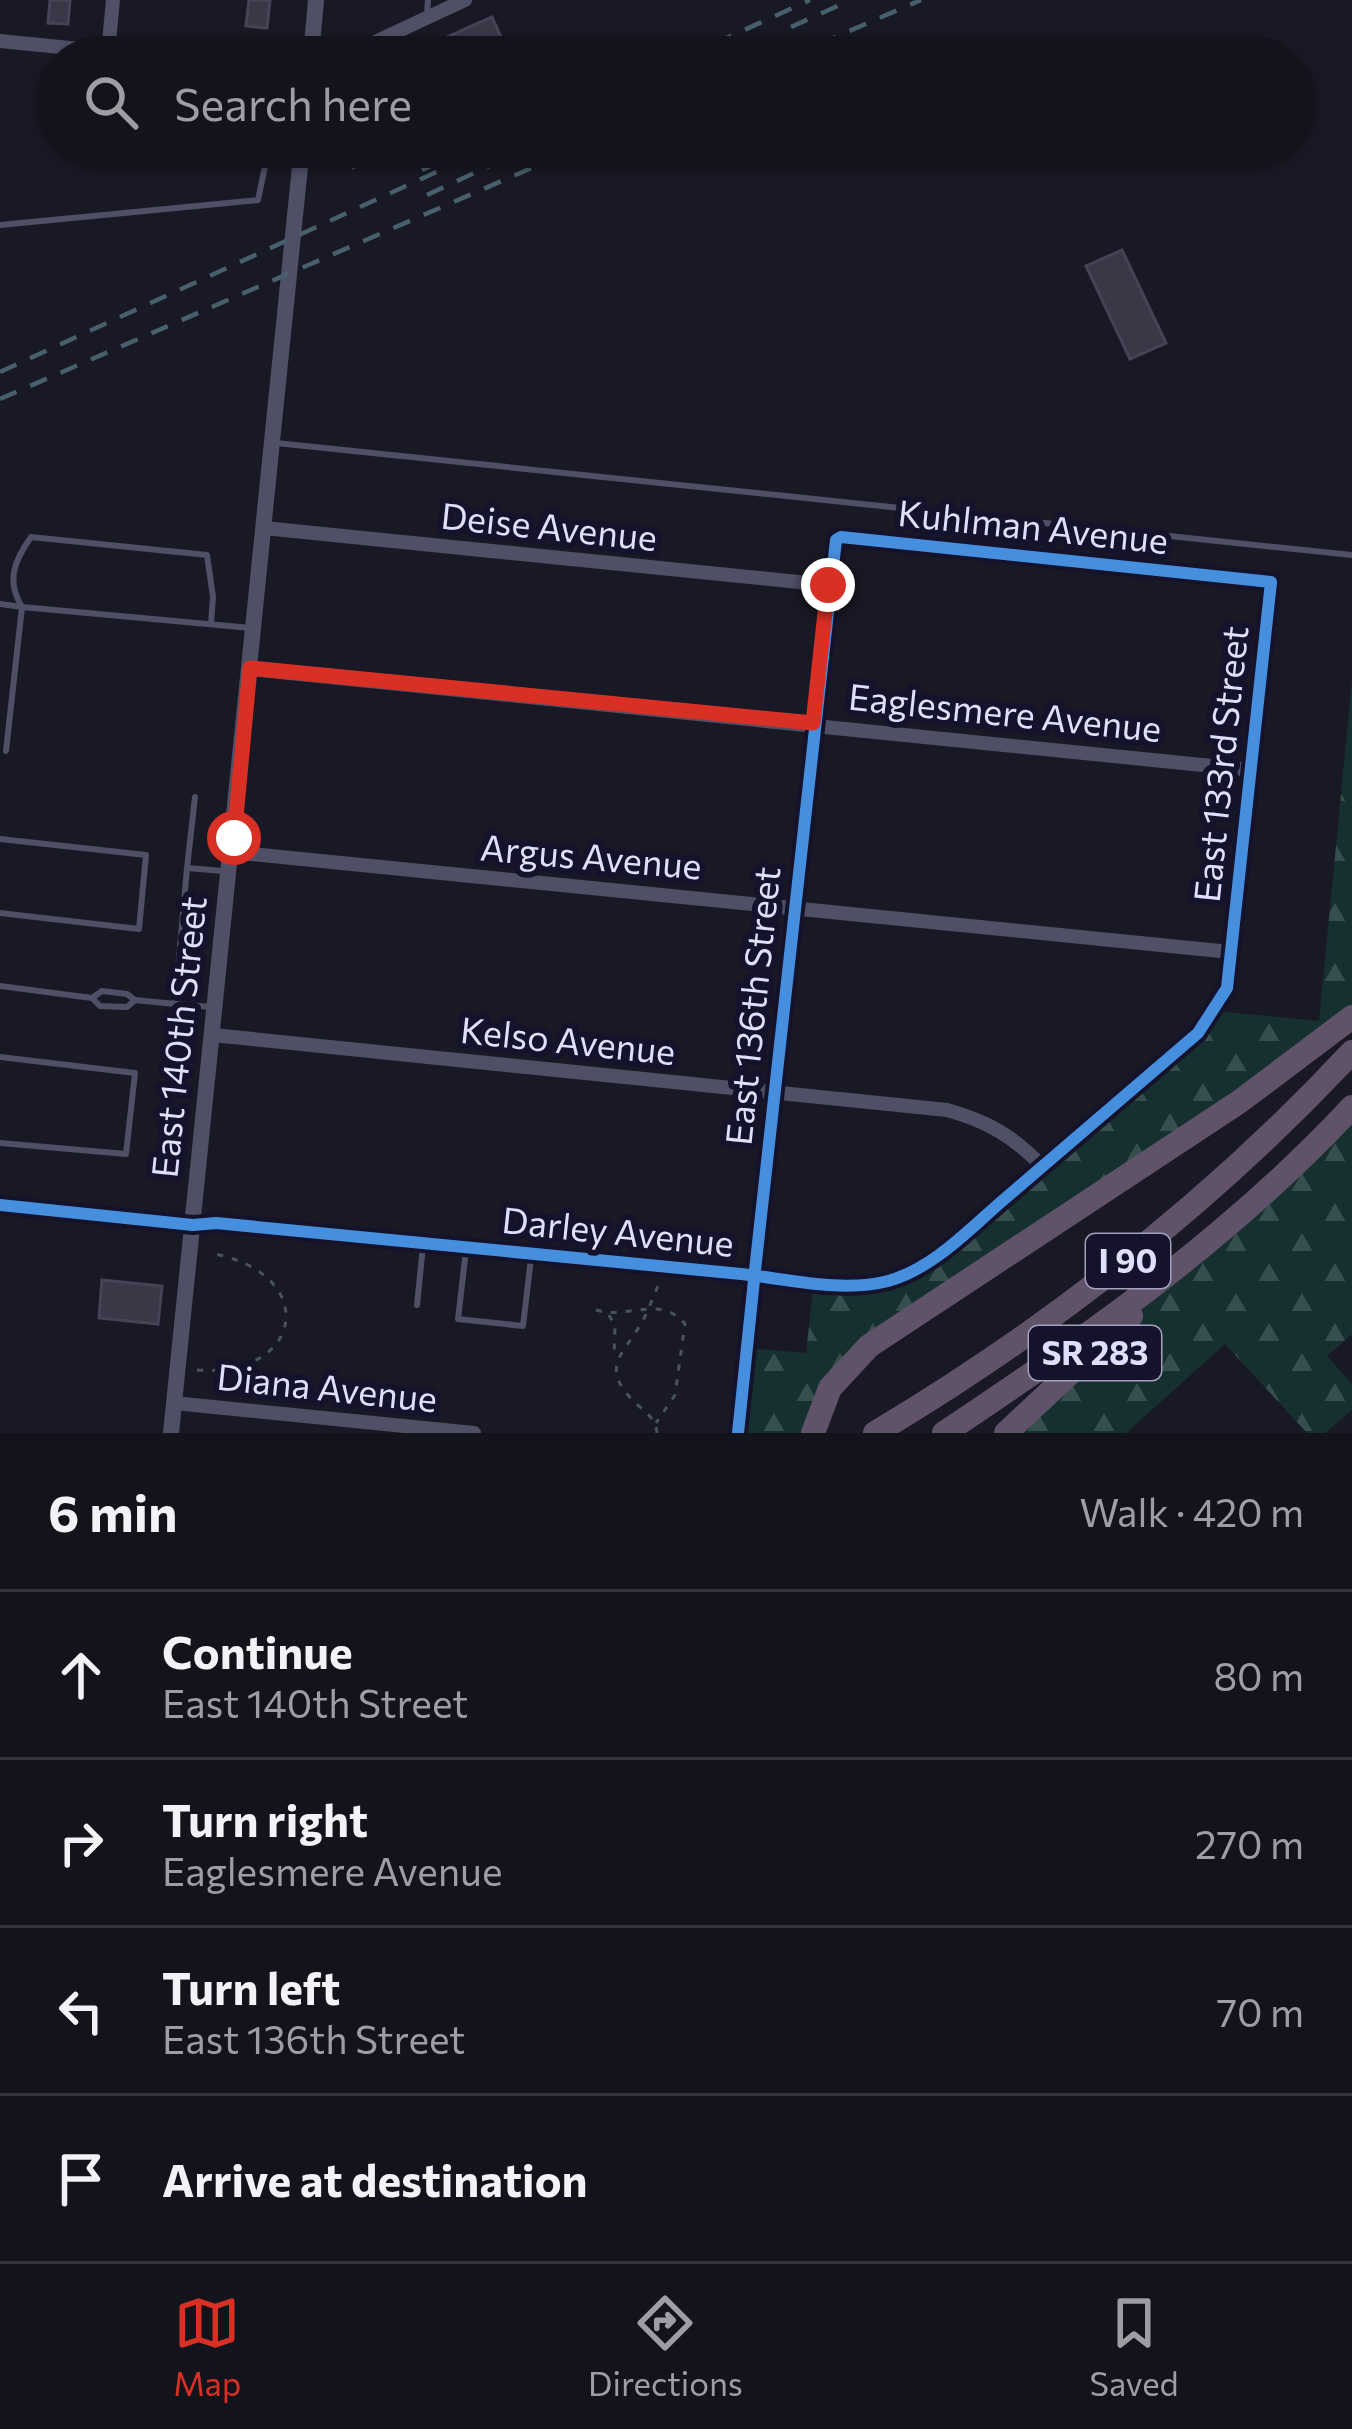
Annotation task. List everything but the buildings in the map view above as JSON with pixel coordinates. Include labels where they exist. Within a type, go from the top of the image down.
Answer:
[{"type":"highway","points":[[814,1426],[841,1372],[869,1346],[1240,1102],[1352,1017]]},
{"type":"highway","name":"I 90","points":[[874,1433],[1041,1326],[1130,1259],[1264,1141],[1352,1052]]},
{"type":"highway","name":"I 90","points":[[944,1433],[1179,1267],[1256,1201],[1352,1106]]},
{"type":"highway","name":"SR 283","points":[[1006,1433],[1090,1358],[1179,1267]]},
{"type":"street","points":[[110,36],[113,0]]},
{"type":"street","points":[[313,36],[316,0]]},
{"type":"street","points":[[388,36],[465,0]]},
{"type":"street","points":[[0,41],[36,45]]},
{"type":"street","name":"East 140th Street","points":[[171,1433],[300,168]]},
{"type":"street","name":"Deise Avenue","points":[[264,528],[828,585]]},
{"type":"street","name":"Kuhlman Avenue","points":[[828,585],[833,545],[841,537],[1271,583]]},
{"type":"street","name":"East 133rd Street","points":[[1230,952],[1271,583]]},
{"type":"street","name":"East 136th Street","points":[[738,1433],[828,585]]},
{"type":"street","name":"Eaglesmere Avenue","points":[[250,668],[1252,770]]},
{"type":"street","name":"Argus Avenue","points":[[231,862],[794,907],[1230,952]]},
{"type":"street","name":"Darley Avenue","points":[[0,1204],[855,1286],[915,1272],[1198,1034],[1227,988],[1230,952]]},
{"type":"street","name":"Kelso Avenue","points":[[213,1035],[947,1110],[983,1120],[1016,1139],[1042,1166]]},
{"type":"street","name":"Diana Avenue","points":[[174,1403],[474,1433]]},
{"type":"lane","points":[[426,18],[428,0]]},
{"type":"lane","points":[[0,225],[258,200],[265,168]]},
{"type":"lane","points":[[272,442],[1352,555]]},
{"type":"lane","points":[[6,751],[22,607],[12,590],[15,560],[31,537],[207,555],[211,624]]},
{"type":"lane","points":[[0,604],[254,628]]},
{"type":"lane","points":[[176,1004],[195,796]]},
{"type":"lane","points":[[0,839],[146,855],[139,929],[0,913]]},
{"type":"lane","points":[[188,868],[231,862]]},
{"type":"lane","points":[[0,986],[92,998],[100,1006],[127,1007],[135,1000]]},
{"type":"lane","points":[[92,998],[102,992],[215,1007]]},
{"type":"lane","points":[[0,1057],[135,1072],[126,1154],[0,1143]]},
{"type":"lane","points":[[417,1305],[423,1242]]},
{"type":"lane","points":[[466,1247],[458,1319],[524,1325],[532,1253]]},
{"type":"path","points":[[196,1370],[230,1372],[266,1355],[285,1323],[279,1289],[266,1273],[248,1262],[211,1253]]},
{"type":"path","points":[[614,1364],[661,1280]]},
{"type":"path","points":[[596,1310],[608,1314],[648,1308],[678,1316],[685,1324],[675,1395],[656,1423],[657,1433]]},
{"type":"path","points":[[608,1314],[615,1327],[614,1364],[626,1394],[656,1423]]},
{"type":"green space","points":[[1352,681],[1352,1017],[869,1346],[813,1433],[738,1433],[747,1348],[806,1353],[814,1282],[855,1286],[915,1272],[1215,1011],[1319,1021]]},
{"type":"green space","points":[[1352,1107],[1352,1334],[1327,1356],[1352,1384],[1352,1410],[1325,1433],[1307,1433],[1225,1344],[1126,1433],[1006,1433]]},
{"type":"railway","points":[[731,36],[810,0]]},
{"type":"railway","points":[[791,27],[851,0]]},
{"type":"railway","points":[[838,36],[921,0]]},
{"type":"railway","points":[[422,170],[426,168]]},
{"type":"railway","points":[[427,195],[485,168]]},
{"type":"railway","points":[[0,399],[532,168]]},
{"type":"railway","points":[[0,372],[443,169]]},
{"type":"cycle path","points":[[0,1205],[193,1225],[216,1223],[741,1274],[759,1276],[796,1282],[834,1285],[870,1284],[905,1275],[952,1245],[1198,1033],[1227,988],[1271,582],[836,540],[756,1261],[753,1290],[738,1433]]},
{"type":"route","points":[[234,838],[250,668],[813,723],[828,585]]}]
